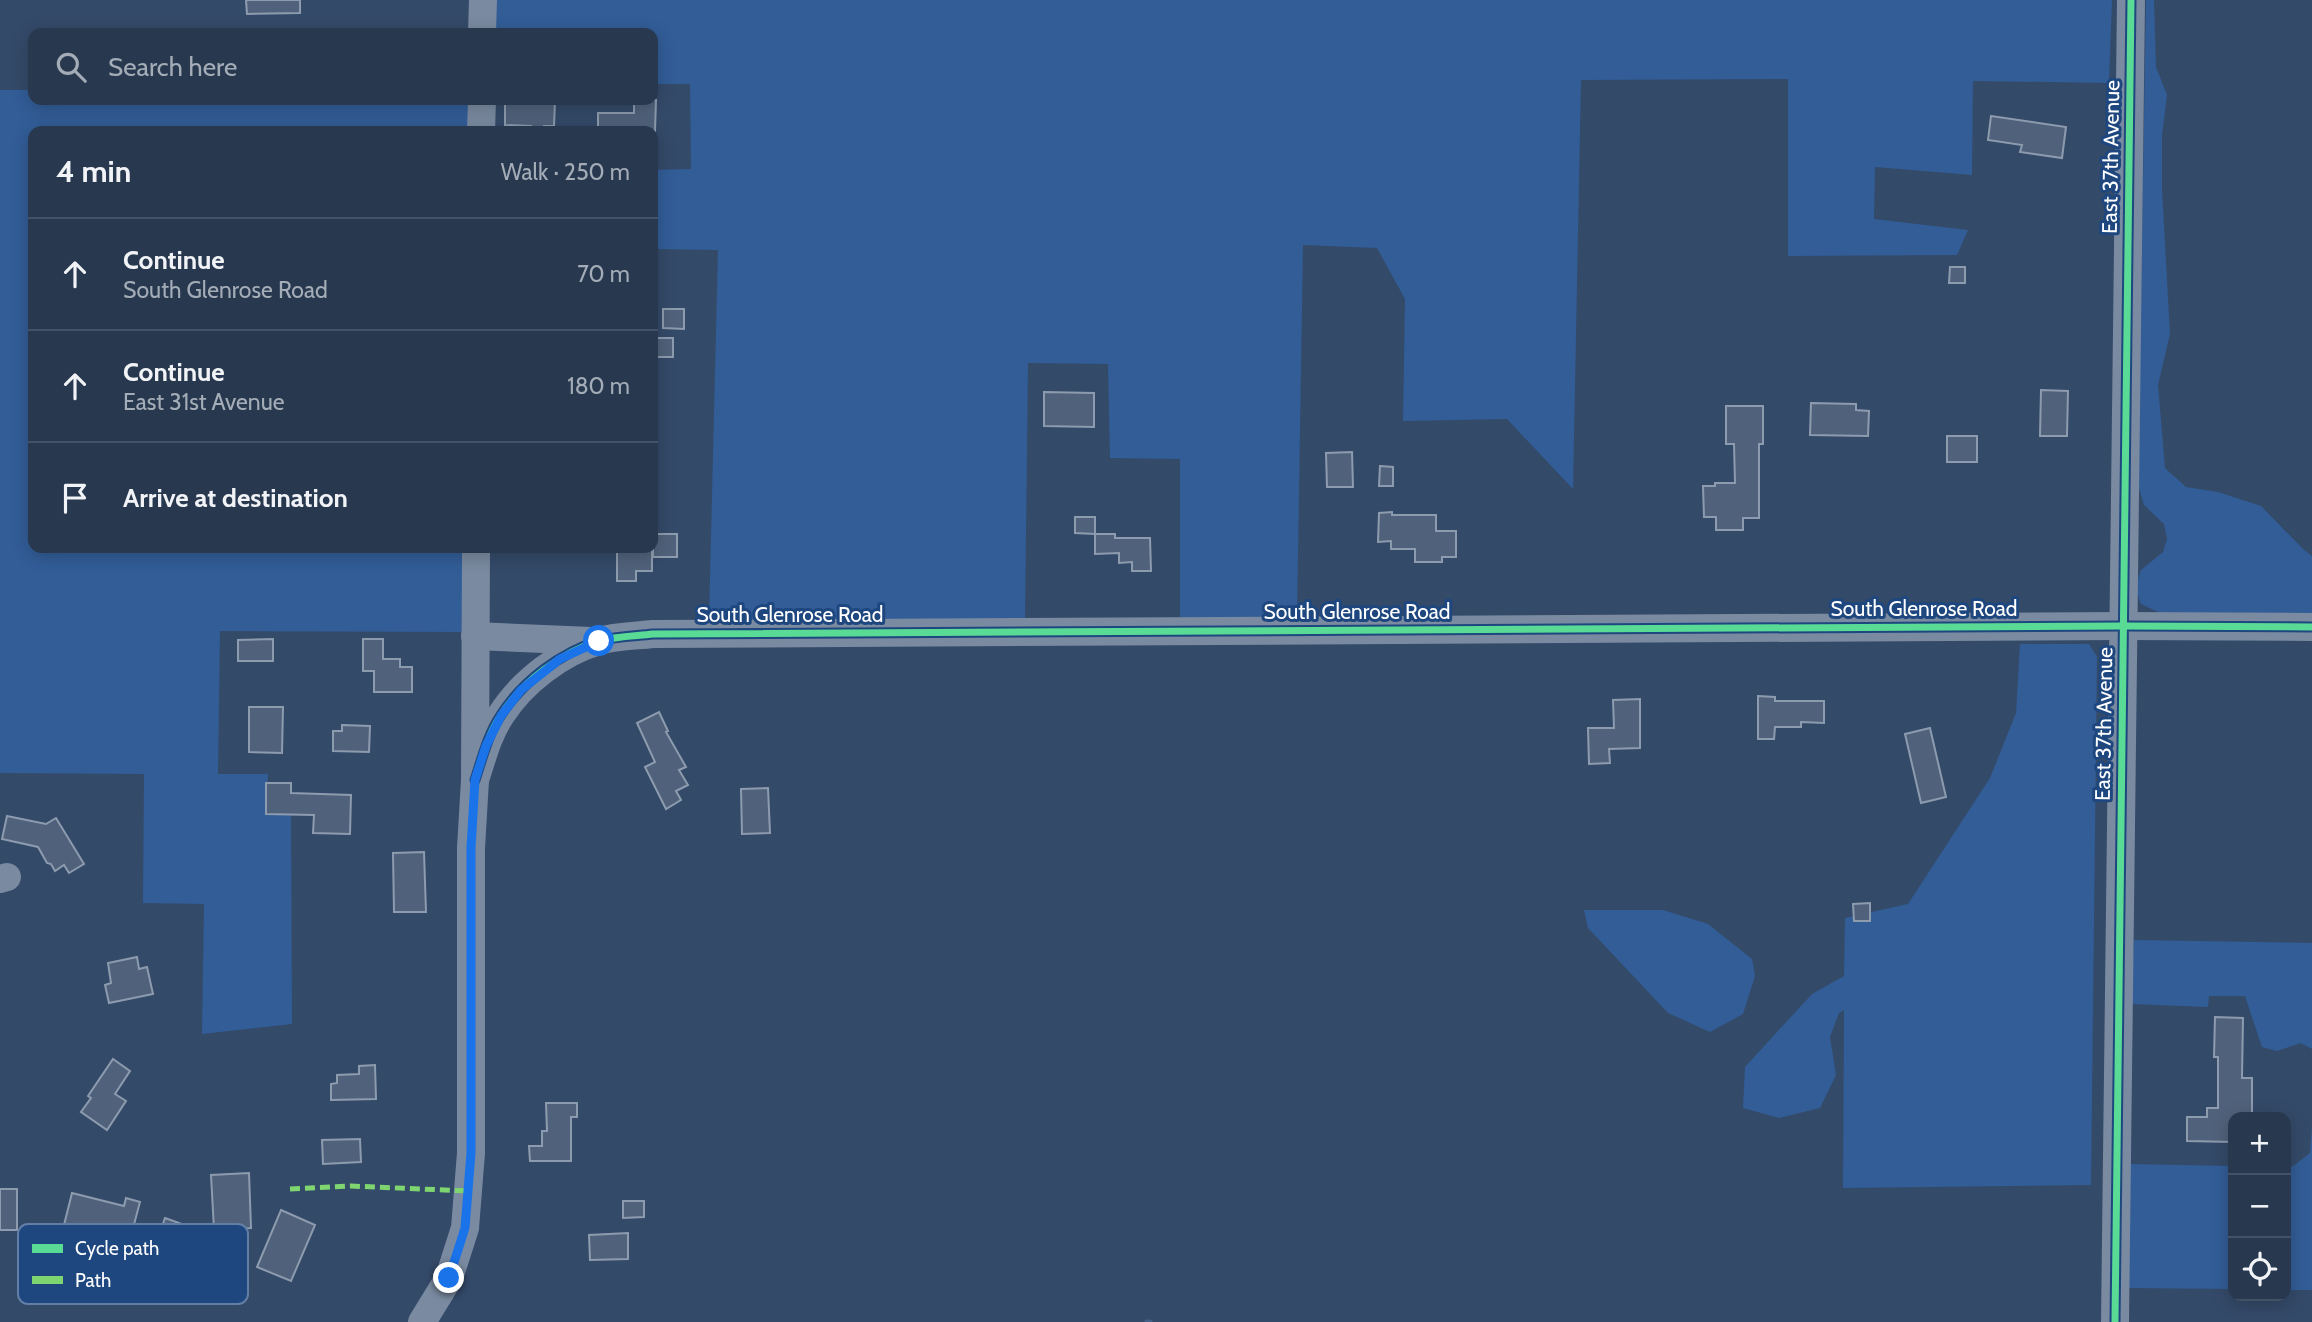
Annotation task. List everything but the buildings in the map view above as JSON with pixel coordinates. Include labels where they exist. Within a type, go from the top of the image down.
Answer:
[{"type":"street","points":[[482,28],[483,0]]},
{"type":"street","name":"East 37th Avenue","points":[[2115,1322],[2130,0]]},
{"type":"street","points":[[481,126],[482,105]]},
{"type":"street","points":[[426,1321],[449,1278],[465,1228],[471,1153],[471,848],[475,780],[476,553]]},
{"type":"street","name":"South Glenrose Road","points":[[475,780],[486,746],[501,716],[521,690],[560,659],[599,641],[665,634],[2312,627]]},
{"type":"street","points":[[475,636],[599,641]]},
{"type":"shaded area","points":[[490,0],[2112,0],[2109,83],[1973,81],[1972,175],[1875,167],[1874,219],[1968,230],[1957,255],[1788,256],[1788,79],[1581,80],[1573,489],[1507,419],[1403,421],[1405,299],[1377,248],[1303,245],[1297,617],[1180,617],[1180,459],[1110,458],[1108,364],[1028,363],[1025,622],[709,619],[718,250],[658,249],[658,170],[691,169],[690,84],[658,84],[658,28],[490,28]]},
{"type":"shaded area","points":[[2146,0],[2154,0],[2156,67],[2167,95],[2162,135],[2162,189],[2170,334],[2158,385],[2165,468],[2186,487],[2218,492],[2261,506],[2312,556],[2312,613],[2160,613],[2141,604],[2135,588],[2141,570],[2163,552],[2167,539],[2164,524],[2144,505],[2138,485]]},
{"type":"shaded area","points":[[0,90],[28,90],[28,105],[470,105],[470,126],[28,126],[28,553],[463,553],[462,632],[220,631],[218,774],[268,774],[266,815],[291,815],[292,1024],[202,1034],[204,904],[143,903],[144,774],[0,773]]},
{"type":"shaded area","points":[[2020,644],[2089,644],[2097,657],[2091,1185],[1843,1188],[1844,1010],[1839,1013],[1830,1037],[1836,1075],[1820,1108],[1779,1118],[1743,1108],[1745,1067],[1812,994],[1844,976],[1845,918],[1908,904],[1990,778],[2016,713]]},
{"type":"shaded area","points":[[1584,910],[1663,910],[1708,924],[1752,959],[1755,976],[1743,1014],[1710,1032],[1668,1013],[1588,928]]},
{"type":"shaded area","points":[[2134,940],[2312,943],[2312,1049],[2301,1043],[2277,1051],[2262,1047],[2245,996],[2209,996],[2208,1007],[2131,1004]]},
{"type":"shaded area","points":[[2312,1126],[2312,1290],[2291,1290],[2291,1167],[2310,1153]]},
{"type":"shaded area","points":[[2128,1164],[2228,1166],[2228,1289],[2127,1288]]},
{"type":"marked path","points":[[290,1189],[351,1186],[468,1191]]},
{"type":"cycle path","points":[[2115,1322],[2131,0]]},
{"type":"cycle path","points":[[475,780],[496,722],[531,680],[557,661],[585,646],[619,637],[653,634],[2312,627]]},
{"type":"route","points":[[449,1278],[465,1228],[471,1153],[471,848],[475,780],[486,746],[501,716],[521,690],[560,659],[599,641]]}]
